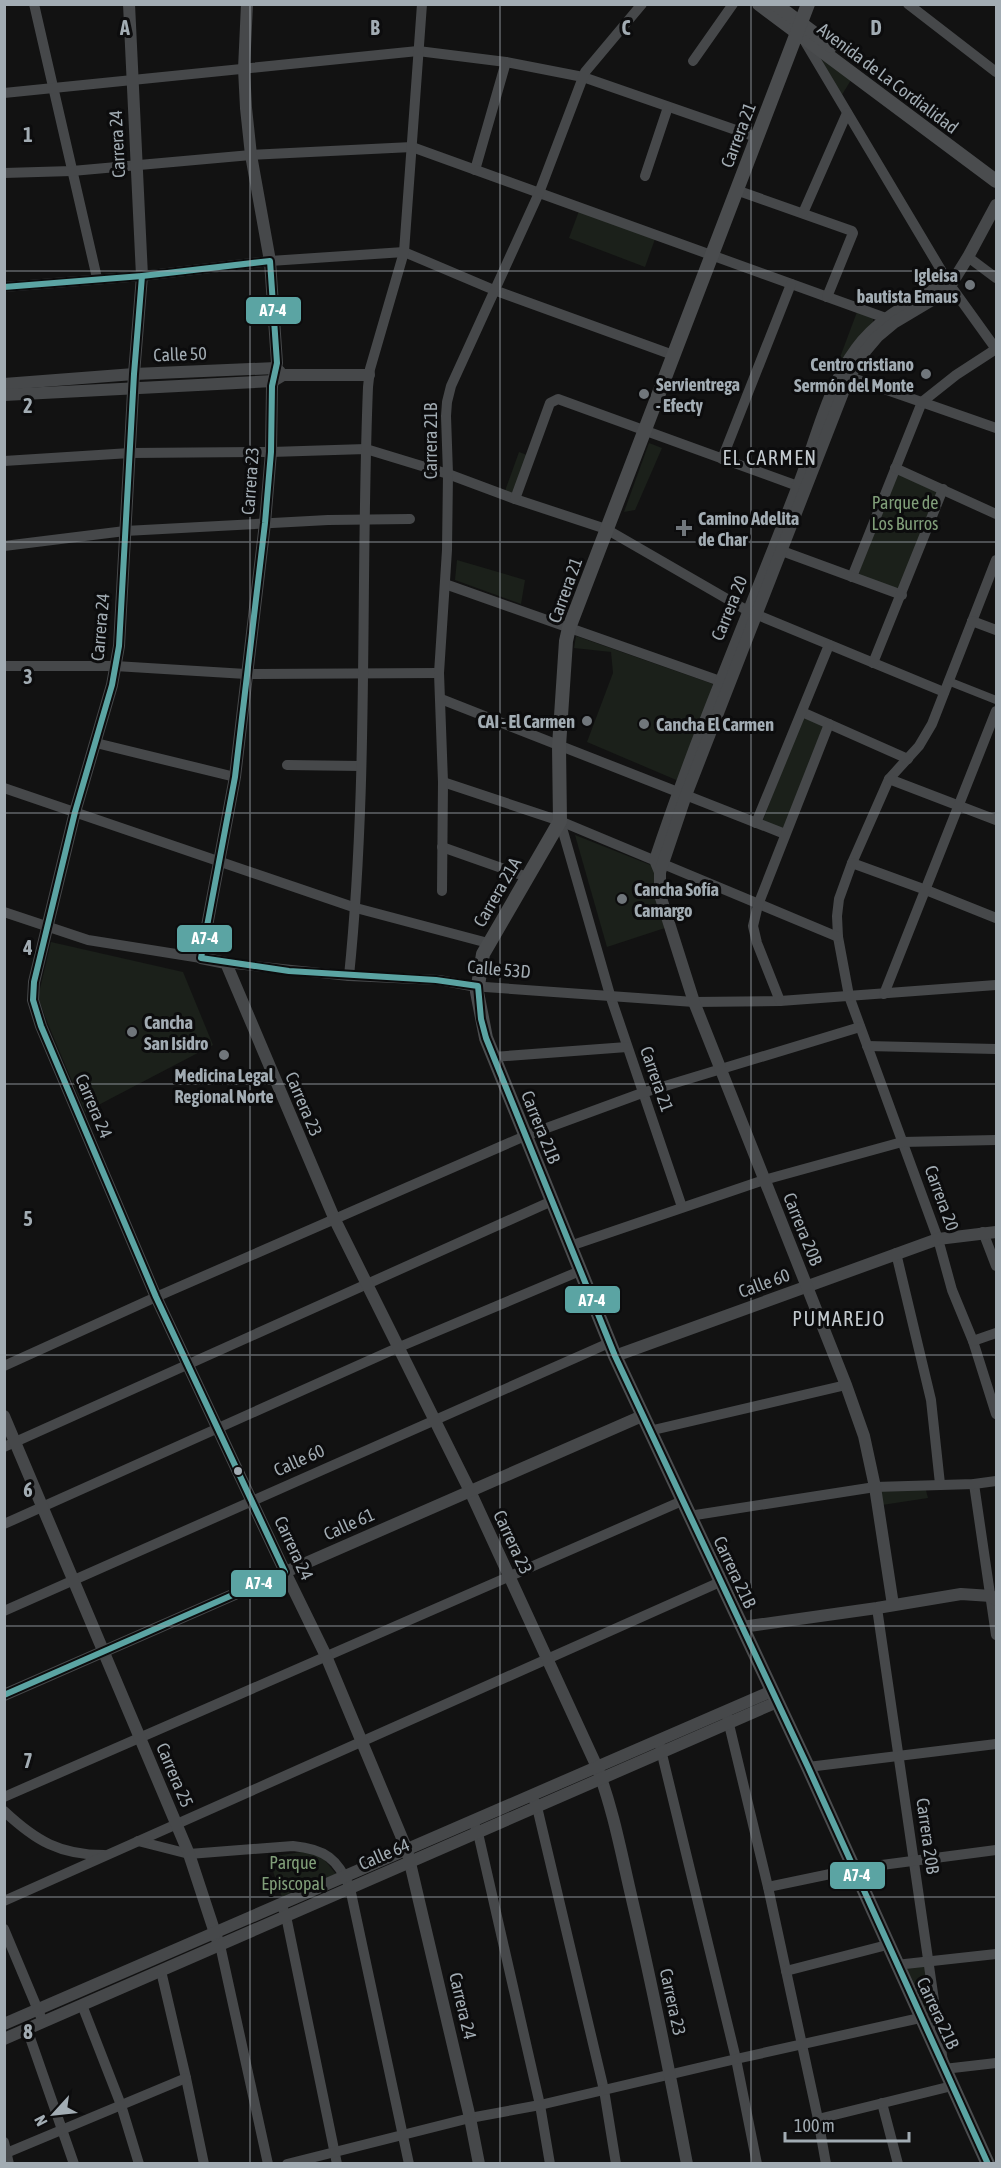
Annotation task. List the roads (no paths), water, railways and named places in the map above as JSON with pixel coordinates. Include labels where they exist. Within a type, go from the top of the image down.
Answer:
[{"type":"main road","name":"Avenida de La Cordialidad","points":[[759,4],[996,171]]},
{"type":"main road","name":"Avenida de La Cordialidad","points":[[775,4],[800,31],[996,181]]},
{"type":"main road","name":"Carrera 21","points":[[560,821],[559,746],[566,641],[569,628],[756,137],[800,31],[808,4]]},
{"type":"main road","name":"Carrera 21A","points":[[478,986],[479,969],[488,943],[560,821]]},
{"type":"main road","name":"Carrera 21B","points":[[478,986],[481,1019],[493,1057],[612,1349],[808,1767],[920,2018],[988,2163]]},
{"type":"street","points":[[34,4],[98,278]]},
{"type":"street","name":"Carrera 24","points":[[129,4],[142,276],[119,646],[96,743],[75,812],[34,982],[33,1000],[40,1026],[156,1297],[326,1656],[409,1856],[479,2163]]},
{"type":"street","name":"Carrera 23","points":[[201,958],[235,777],[265,523],[278,375],[270,261],[246,108],[244,69],[247,4]]},
{"type":"street","points":[[349,976],[356,909],[361,766],[369,375],[404,252],[422,4]]},
{"type":"street","name":"Carrera 21B","points":[[442,891],[440,673],[448,474],[447,402],[451,386],[539,193],[583,77],[589,66],[642,4]]},
{"type":"street","points":[[693,61],[733,4]]},
{"type":"street","points":[[908,4],[996,72]]},
{"type":"street","points":[[800,31],[950,285],[996,349],[956,375],[922,402],[852,577]]},
{"type":"street","points":[[4,93],[418,51],[506,62],[583,77],[756,137]]},
{"type":"street","points":[[475,170],[506,62]]},
{"type":"street","points":[[645,176],[668,107]]},
{"type":"street","points":[[803,213],[847,113]]},
{"type":"street","points":[[4,173],[72,171],[252,155],[412,147],[890,320]]},
{"type":"street","points":[[736,190],[850,229],[853,233],[827,297]]},
{"type":"street","name":"Carrera 20","points":[[682,794],[856,348],[890,320],[946,291],[996,206]]},
{"type":"street","points":[[4,287],[142,276],[270,261],[404,252],[494,290],[673,355]]},
{"type":"street","points":[[968,257],[996,278]]},
{"type":"street","points":[[722,459],[791,284]]},
{"type":"street","name":"Calle 50","points":[[4,384],[278,375],[369,375]]},
{"type":"street","points":[[844,375],[996,428]]},
{"type":"street","name":"Calle 50","points":[[4,395],[134,380]]},
{"type":"street","points":[[515,499],[550,403],[558,399],[802,488]]},
{"type":"street","points":[[4,460],[130,453],[366,449],[448,474],[606,529],[752,613],[944,692]]},
{"type":"street","points":[[895,468],[996,514]]},
{"type":"street","name":"Carrera 20","points":[[660,866],[720,681],[782,551],[802,488]]},
{"type":"street","points":[[873,663],[943,489]]},
{"type":"street","points":[[4,546],[125,531],[265,523],[410,519]]},
{"type":"street","points":[[782,551],[902,595]]},
{"type":"street","points":[[996,560],[932,724],[919,746],[889,778],[996,820]]},
{"type":"street","points":[[445,584],[720,681]]},
{"type":"street","points":[[972,621],[996,630]]},
{"type":"street","points":[[756,823],[829,645]]},
{"type":"street","points":[[4,666],[115,666],[246,674],[440,673]]},
{"type":"street","points":[[948,681],[996,700]]},
{"type":"street","points":[[441,699],[785,834]]},
{"type":"street","points":[[884,994],[959,805],[994,727],[996,711]]},
{"type":"street","points":[[802,712],[908,759]]},
{"type":"street","points":[[780,1001],[753,926],[758,905],[829,724]]},
{"type":"street","points":[[96,743],[235,777]]},
{"type":"street","points":[[287,765],[361,766]]},
{"type":"street","name":"Carrera 20","points":[[889,778],[839,899],[838,938],[849,996],[938,1239],[952,1290],[973,1341],[996,1414]]},
{"type":"street","points":[[442,782],[560,821],[660,866],[838,938]]},
{"type":"street","points":[[4,788],[356,909],[488,943]]},
{"type":"street","name":"Carrera 21","points":[[560,821],[610,995],[682,1207]]},
{"type":"street","points":[[442,847],[527,877]]},
{"type":"street","points":[[852,863],[996,918]]},
{"type":"street","name":"Carrera 20B","points":[[660,866],[661,898],[694,1002],[846,1384],[864,1436],[875,1487],[892,1605]]},
{"type":"street","name":"Calle 53D","points":[[4,912],[88,940],[226,963],[349,976],[439,980],[478,986],[694,1002],[780,1001],[996,985]]},
{"type":"street","name":"Carrera 23","points":[[226,963],[334,1220],[470,1491],[609,1799],[637,1920],[687,2163]]},
{"type":"street","points":[[4,1366],[525,1136],[642,1093],[860,1027]]},
{"type":"street","points":[[867,1046],[996,1049]]},
{"type":"street","points":[[493,1057],[627,1047]]},
{"type":"street","points":[[570,1246],[764,1180],[902,1142],[996,1140]]},
{"type":"street","points":[[10,1444],[552,1201]]},
{"type":"street","points":[[983,1232],[996,1266]]},
{"type":"street","name":"Calle 60","points":[[4,1611],[434,1420],[612,1349],[807,1287],[938,1239],[996,1232]]},
{"type":"street","points":[[896,1253],[930,1400],[940,1484]]},
{"type":"street","points":[[4,1524],[397,1348],[580,1271]]},
{"type":"street","points":[[973,1341],[996,1333]]},
{"type":"street","points":[[649,1431],[846,1384]]},
{"type":"street","name":"Carrera 25","points":[[4,1416],[10,1444],[43,1507],[189,1854],[216,1932],[268,2163]]},
{"type":"street","name":"Calle 61","points":[[4,1695],[642,1416]]},
{"type":"street","points":[[689,1516],[875,1487],[974,1484],[996,1480]]},
{"type":"street","points":[[974,1484],[994,1598],[996,1635]]},
{"type":"street","points":[[4,1797],[682,1501]]},
{"type":"street","points":[[4,1901],[720,1582]]},
{"type":"street","points":[[742,1627],[961,1594],[994,1598]]},
{"type":"street","name":"Carrera 20B","points":[[877,1608],[944,2069]]},
{"type":"street","name":"Calle 64","points":[[4,2039],[350,1888],[409,1856],[775,1697]]},
{"type":"street","points":[[727,1718],[768,1887],[826,2163]]},
{"type":"street","points":[[808,1767],[996,1744]]},
{"type":"street","points":[[660,1747],[736,2059],[757,2163]]},
{"type":"street","points":[[534,1802],[604,2090],[616,2163]]},
{"type":"street","points":[[4,1811],[26,1831],[54,1846],[81,1855],[108,1856]]},
{"type":"street","points":[[475,1827],[540,2106],[550,2163]]},
{"type":"street","points":[[138,1841],[189,1854],[293,1846],[309,1847],[324,1853],[339,1865],[350,1888],[409,2163]]},
{"type":"street","points":[[768,1887],[853,1869],[996,1850]]},
{"type":"street","name":"Calle 64","points":[[4,2024],[345,1876],[409,1856]]},
{"type":"street","points":[[281,1904],[286,1916],[337,2163]]},
{"type":"street","points":[[4,1929],[43,2022]]},
{"type":"street","points":[[786,1971],[887,1945]]},
{"type":"street","points":[[896,1965],[996,1954]]},
{"type":"street","points":[[136,1967],[141,1980]]},
{"type":"street","points":[[161,1971],[204,2163]]},
{"type":"street","points":[[82,2005],[121,2105],[139,2163]]},
{"type":"street","points":[[286,2163],[470,2118],[540,2106],[670,2074],[920,2018]]},
{"type":"street","points":[[27,2029],[74,2163]]},
{"type":"street","points":[[944,2069],[996,2063]]},
{"type":"street","points":[[6,2153],[186,2078]]},
{"type":"street","points":[[818,2119],[952,2086]]},
{"type":"street","points":[[882,2103],[898,2163]]},
{"type":"place","name":"Igleisa bautista Emaus","points":[[970,285]]},
{"type":"place","name":"Centro cristiano Sermón del Monte","points":[[926,374]]},
{"type":"place","name":"Servientrega - Efecty","points":[[644,394]]},
{"type":"place","name":"Camino Adelita de Char","points":[[684,528]]},
{"type":"place","name":"CAI - El Carmen","points":[[587,721]]},
{"type":"place","name":"Cancha El Carmen","points":[[644,724]]},
{"type":"place","name":"Cancha Sofía Camargo","points":[[622,899]]},
{"type":"place","name":"Cancha San Isidro","points":[[132,1032]]},
{"type":"place","name":"Medicina Legal Regional Norte","points":[[224,1055]]},
{"type":"district","name":"EL CARMEN","points":[[770,457]]},
{"type":"district","name":"PUMAREJO","points":[[839,1318]]},
{"type":"park label","name":"Parque de Los Burros","points":[[905,512]]},
{"type":"park label","name":"Parque Episcopal","points":[[293,1872]]}]
